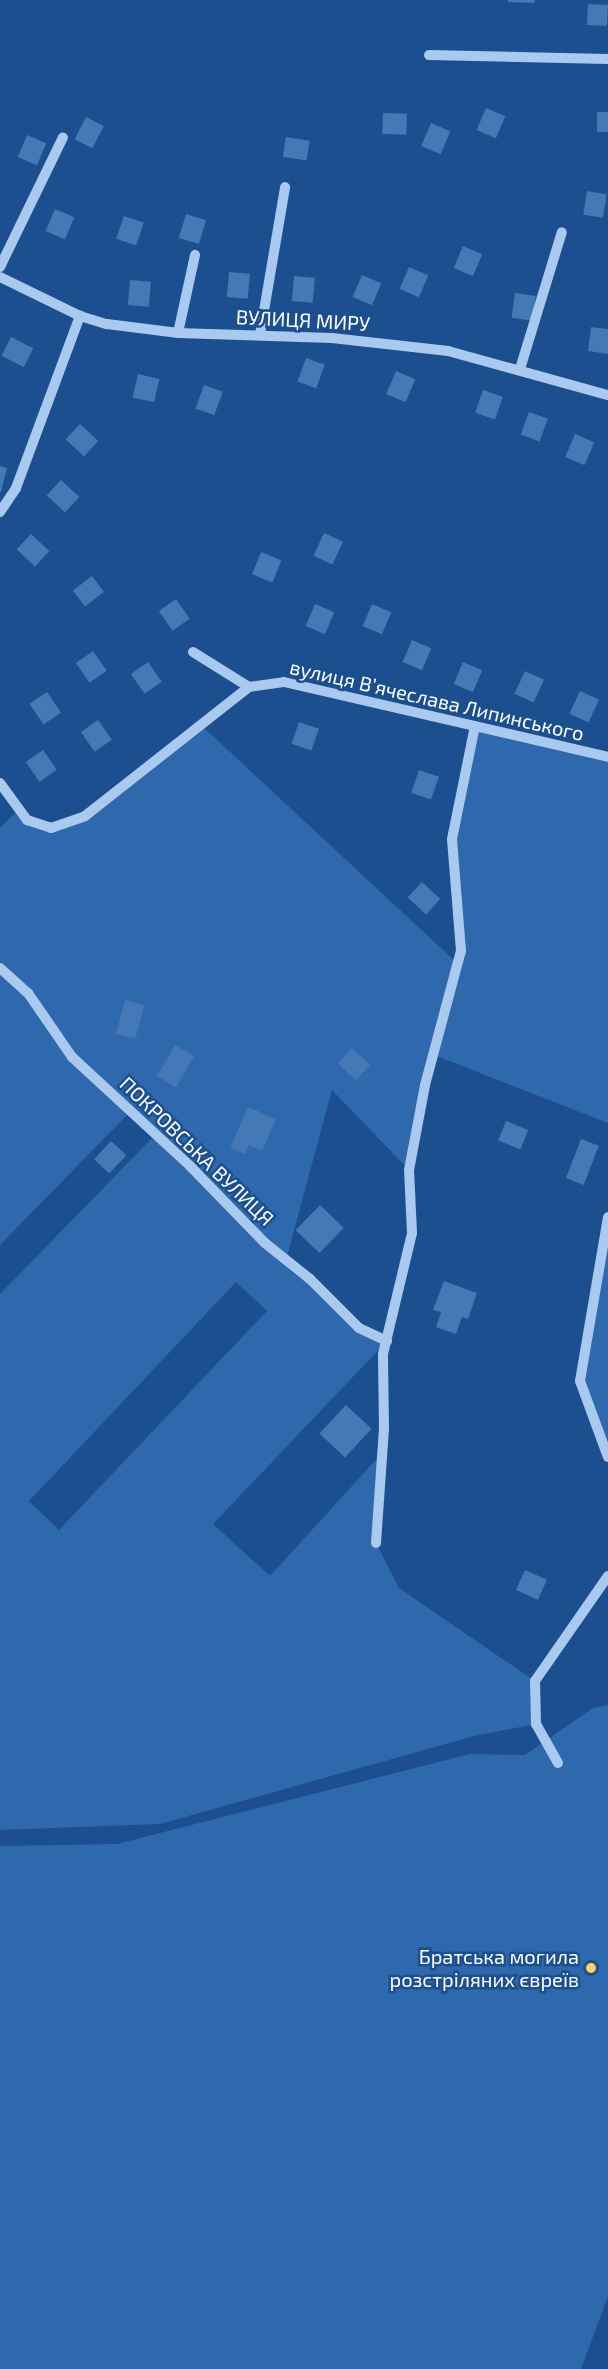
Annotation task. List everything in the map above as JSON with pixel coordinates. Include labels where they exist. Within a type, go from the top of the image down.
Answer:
[{"type":"street","points":[[429,55],[608,59]]},
{"type":"street","points":[[0,267],[63,137]]},
{"type":"street","points":[[260,334],[285,187]]},
{"type":"street","points":[[520,369],[562,232]]},
{"type":"street","points":[[178,333],[195,255]]},
{"type":"street","name":"ВУЛИЦЯ МИРУ","points":[[0,277],[80,316],[124,327],[178,333],[260,334],[409,346],[520,369],[608,395]]},
{"type":"street","points":[[0,512],[16,488],[80,316]]},
{"type":"street","points":[[0,783],[27,820],[51,828],[86,816],[249,687],[193,652]]},
{"type":"street","name":"вулиця Вʼячеслава Липинського","points":[[249,687],[284,682],[608,757]]},
{"type":"street","points":[[376,1543],[387,1341],[412,1233],[409,1170],[425,1085],[461,951],[452,839],[475,726]]},
{"type":"street","name":"ПОКРОВСЬКА ВУЛИЦЯ","points":[[0,968],[28,993],[72,1057],[191,1167],[265,1243],[310,1280],[359,1328],[387,1341]]},
{"type":"street","points":[[608,1217],[580,1381],[608,1457]]},
{"type":"street","points":[[558,1763],[536,1724],[535,1680],[608,1576]]},
{"type":"shaded area","points":[[201,725],[458,964],[452,839],[475,726],[608,757],[608,1123],[434,1055],[409,1170],[332,1090],[286,1260],[359,1328],[387,1341],[213,1524],[270,1576],[382,1453],[376,1543],[399,1588],[535,1681],[536,1724],[474,1736],[160,1824],[0,1830],[0,1294],[156,1134],[131,1111],[0,1245],[0,828],[19,809],[51,828],[85,816]],"holes":[[[236,1282],[267,1311],[59,1530],[29,1501]]]},
{"type":"shaded area","points":[[608,1217],[608,1457],[580,1381]]},
{"type":"shaded area","points":[[608,1705],[608,2296],[581,2369],[0,2369],[0,1846],[117,1844],[470,1754],[525,1755],[593,1708]]},
{"type":"building","points":[[508,0],[535,0],[534,3],[508,2]]},
{"type":"building","points":[[588,4],[608,5],[607,26],[587,25]]},
{"type":"building","points":[[486,108],[505,116],[496,138],[477,130]]},
{"type":"building","points":[[597,112],[608,112],[608,132],[597,132]]},
{"type":"building","points":[[383,113],[407,114],[406,135],[382,134]]},
{"type":"building","points":[[86,117],[104,126],[92,148],[75,139]]},
{"type":"building","points":[[431,123],[450,131],[441,154],[421,146]]},
{"type":"building","points":[[27,135],[46,143],[37,165],[18,157]]},
{"type":"building","points":[[286,137],[310,141],[307,161],[283,157]]},
{"type":"building","points":[[587,191],[607,194],[603,218],[583,215]]},
{"type":"building","points":[[55,209],[74,217],[65,239],[46,231]]},
{"type":"building","points":[[186,214],[206,220],[199,244],[179,238]]},
{"type":"building","points":[[124,216],[144,223],[136,246],[116,239]]},
{"type":"building","points":[[463,246],[482,254],[473,276],[454,268]]},
{"type":"building","points":[[409,267],[428,275],[419,297],[400,289]]},
{"type":"building","points":[[229,272],[250,274],[248,299],[227,297]]},
{"type":"building","points":[[362,275],[381,283],[372,305],[353,297]]},
{"type":"building","points":[[294,276],[315,278],[313,303],[292,301]]},
{"type":"building","points":[[130,280],[151,282],[149,307],[128,305]]},
{"type":"building","points":[[515,293],[536,296],[532,321],[512,318]]},
{"type":"building","points":[[591,327],[608,329],[608,354],[588,351]]},
{"type":"building","points":[[11,337],[33,348],[24,367],[1,356]]},
{"type":"building","points":[[306,358],[325,365],[316,388],[297,381]]},
{"type":"building","points":[[396,371],[415,379],[406,402],[386,394]]},
{"type":"building","points":[[138,374],[159,379],[154,402],[133,397]]},
{"type":"building","points":[[204,385],[223,392],[214,415],[195,408]]},
{"type":"building","points":[[483,390],[503,397],[495,420],[475,413]]},
{"type":"building","points":[[529,412],[548,419],[540,441],[521,435]]},
{"type":"building","points":[[80,424],[98,441],[84,456],[66,439]]},
{"type":"building","points":[[575,434],[594,442],[585,465],[565,457]]},
{"type":"building","points":[[0,466],[7,468],[1,492],[0,492]]},
{"type":"building","points":[[61,480],[79,497],[65,512],[47,495]]},
{"type":"building","points":[[324,533],[343,542],[332,565],[313,556]]},
{"type":"building","points":[[31,534],[49,551],[35,566],[17,549]]},
{"type":"building","points":[[261,552],[281,560],[272,582],[252,574]]},
{"type":"building","points":[[92,576],[104,592],[85,606],[73,590]]},
{"type":"building","points":[[176,599],[190,619],[173,631],[159,611]]},
{"type":"building","points":[[315,604],[334,612],[325,634],[306,626]]},
{"type":"building","points":[[372,604],[391,612],[382,634],[363,626]]},
{"type":"building","points":[[412,640],[431,648],[422,670],[403,662]]},
{"type":"building","points":[[93,651],[107,671],[90,683],[76,663]]},
{"type":"building","points":[[148,662],[162,682],[145,694],[131,674]]},
{"type":"building","points":[[463,662],[482,670],[473,692],[454,684]]},
{"type":"building","points":[[525,671],[544,680],[533,703],[514,694]]},
{"type":"building","points":[[580,691],[599,700],[588,723],[569,714]]},
{"type":"building","points":[[47,692],[61,713],[44,724],[30,704]]},
{"type":"building","points":[[98,720],[112,740],[95,752],[81,732]]},
{"type":"building","points":[[299,722],[319,729],[311,751],[292,744]]},
{"type":"building","points":[[43,750],[57,770],[40,782],[26,762]]},
{"type":"building","points":[[419,770],[439,777],[431,800],[411,793]]},
{"type":"building","points":[[422,882],[440,899],[426,914],[408,897]]},
{"type":"building","points":[[125,1000],[144,1005],[135,1039],[116,1034]]},
{"type":"building","points":[[175,1045],[194,1056],[176,1087],[157,1076]]},
{"type":"building","points":[[352,1048],[370,1065],[356,1080],[338,1063]]},
{"type":"building","points":[[248,1107],[276,1119],[262,1151],[249,1145],[245,1154],[230,1148]]},
{"type":"building","points":[[506,1121],[528,1130],[520,1149],[498,1140]]},
{"type":"building","points":[[581,1139],[599,1146],[584,1185],[566,1178]]},
{"type":"building","points":[[111,1141],[126,1155],[109,1174],[94,1159]]},
{"type":"building","points":[[320,1205],[344,1228],[319,1253],[296,1230]]},
{"type":"building","points":[[444,1281],[477,1293],[468,1319],[462,1317],[456,1334],[436,1327],[441,1312],[433,1310]]},
{"type":"building","points":[[346,1405],[372,1429],[345,1457],[319,1434]]},
{"type":"building","points":[[525,1570],[547,1580],[538,1600],[516,1590]]},
{"type":"place","name":"Братська могила розстріляних євреїв","points":[[591,1968]]}]
